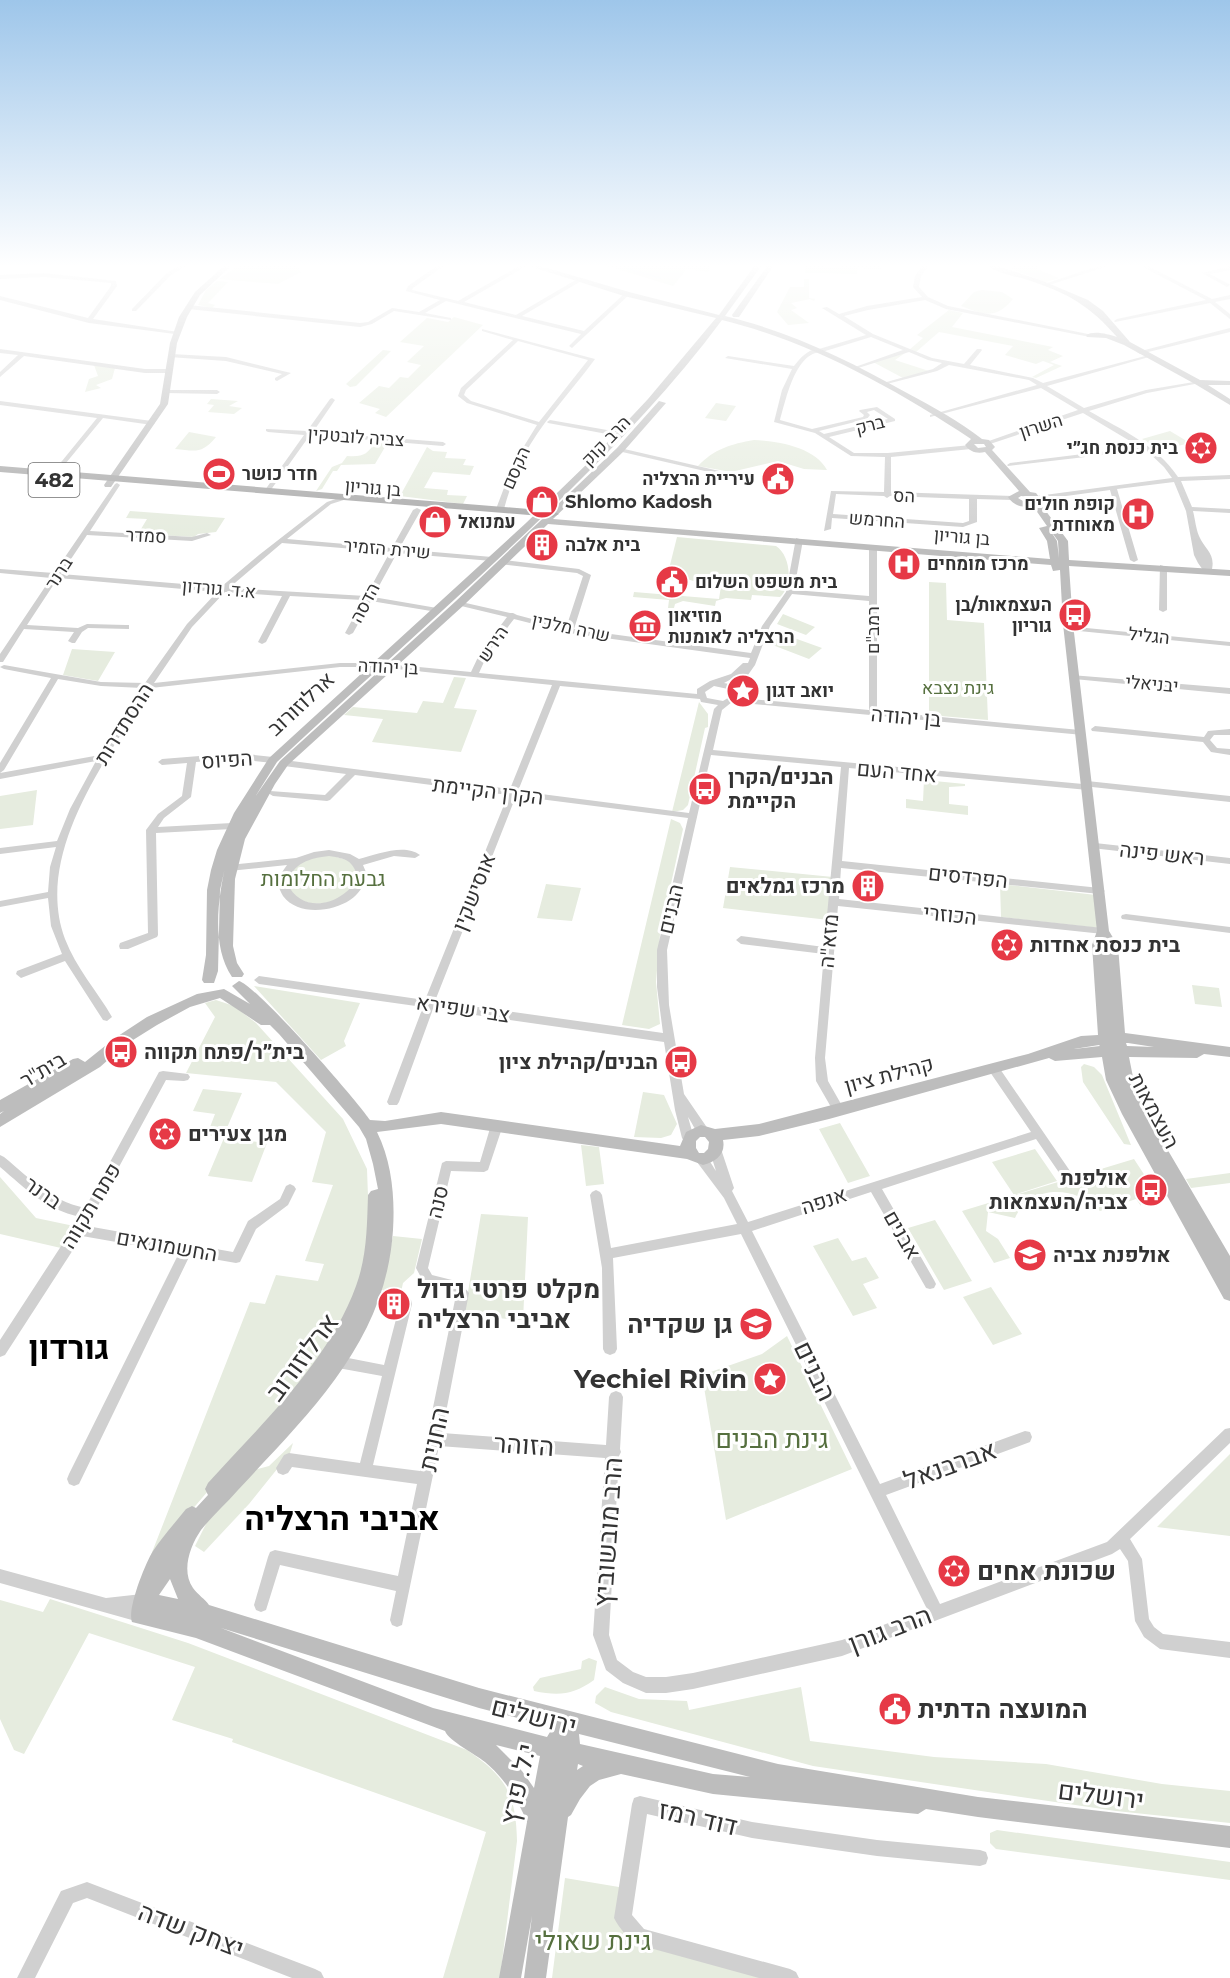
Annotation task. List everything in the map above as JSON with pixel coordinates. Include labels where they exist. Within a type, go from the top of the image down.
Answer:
[{"type":"main road","name":"בן גוריון","points":[[0,469],[91,476],[329,503],[543,517]]},
{"type":"main road","name":"בן גוריון","points":[[0,475],[135,479],[500,509],[543,517]]},
{"type":"street","points":[[0,375],[19,357]]},
{"type":"street","points":[[46,357],[145,371],[169,371]]},
{"type":"street","points":[[114,479],[164,404],[168,392],[171,357]]},
{"type":"street","points":[[195,357],[226,359],[288,373],[277,379]]},
{"type":"street","points":[[497,357],[463,388],[460,396],[469,402],[537,426]]},
{"type":"street","name":"הקסם","points":[[500,509],[506,488],[537,426],[591,358],[588,357]]},
{"type":"street","name":"הרב קוק","points":[[543,517],[694,357]]},
{"type":"street","name":"הרב קוק","points":[[543,517],[566,507],[620,450],[700,357]]},
{"type":"street","points":[[803,357],[794,368],[776,421],[814,430]]},
{"type":"street","points":[[828,357],[936,415],[1046,386],[1134,357]]},
{"type":"street","points":[[831,357],[885,384],[979,445],[1019,495],[1033,502],[1178,479],[1230,477]]},
{"type":"street","points":[[856,368],[888,357]]},
{"type":"street","points":[[928,357],[947,363],[1017,375],[1046,386],[1147,448],[1178,479],[1188,509],[1198,559],[1206,568]]},
{"type":"street","points":[[966,366],[973,357]]},
{"type":"street","points":[[1151,357],[1199,382],[1230,402]]},
{"type":"street","points":[[728,358],[794,368]]},
{"type":"street","points":[[885,384],[935,370],[947,363]]},
{"type":"street","points":[[1199,382],[1230,385]]},
{"type":"street","points":[[1199,382],[1230,402]]},
{"type":"street","name":"השרון","points":[[814,430],[853,455],[888,455],[979,445],[1172,386],[1199,382]]},
{"type":"street","points":[[1219,394],[1219,391],[1230,385]]},
{"type":"street","points":[[168,392],[217,392]]},
{"type":"street","points":[[268,490],[332,400]]},
{"type":"street","points":[[0,402],[100,418],[152,423]]},
{"type":"street","name":"ברק","points":[[814,430],[865,418],[867,415],[862,411],[875,408],[893,420],[824,436]]},
{"type":"street","points":[[64,462],[100,418]]},
{"type":"street","name":"הרב קוק","points":[[550,423],[607,432],[626,429]]},
{"type":"street","name":"צביה לובטקין","points":[[268,430],[443,444]]},
{"type":"street","name":"הרב קוק","points":[[607,432],[614,437],[615,442]]},
{"type":"street","points":[[1010,465],[1147,448]]},
{"type":"street","points":[[620,450],[726,474],[725,478]]},
{"type":"street","points":[[887,495],[888,455]]},
{"type":"street","name":"ברנר","points":[[1,664],[84,533],[114,479]]},
{"type":"street","points":[[1113,489],[1134,560]]},
{"type":"street","name":"הס","points":[[827,529],[833,492],[973,498],[1019,495]]},
{"type":"street","points":[[1019,495],[1033,502]]},
{"type":"street","name":"ההסתדרות","points":[[107,1017],[68,956],[56,926],[53,894],[62,843],[83,791],[147,687],[198,616],[224,590],[329,503],[348,497]]},
{"type":"street","name":"החרמש","points":[[829,516],[963,525],[973,522],[973,498]]},
{"type":"street","name":"העצמאות","points":[[1033,502],[1060,559],[1100,891],[1103,931],[1099,945],[1103,1011],[1113,1044],[1119,1078],[1129,1114],[1230,1293]]},
{"type":"street","name":"בן גוריון","points":[[566,507],[605,519]]},
{"type":"street","points":[[1188,509],[1230,511]]},
{"type":"street","name":"הדסה","points":[[349,633],[417,510]]},
{"type":"street","name":"בן גוריון","points":[[543,517],[605,519],[784,532],[801,539],[873,547],[1060,559],[1134,560],[1230,571]]},
{"type":"street","name":"בן גוריון","points":[[543,517],[708,534],[1162,567],[1206,568]]},
{"type":"street","name":"ארלוזורוב","points":[[143,1605],[167,1545],[339,1342],[360,1296],[373,1251],[376,1195],[368,1148],[359,1129],[266,1022],[222,985],[214,958],[212,911],[216,869],[232,826],[250,793],[377,665],[492,559],[543,517]]},
{"type":"street","name":"ארלוזורוב","points":[[222,985],[228,962],[225,903],[229,868],[243,829],[279,762],[460,603],[503,562],[543,517]]},
{"type":"street","name":"בן גוריון","points":[[708,534],[724,528]]},
{"type":"street","name":"סמדר","points":[[84,533],[192,539],[207,535]]},
{"type":"street","name":"הבנים","points":[[801,539],[790,592],[772,616],[749,669],[739,682],[732,699],[718,709],[663,939],[661,972],[667,1038],[679,1095],[678,1102],[692,1148],[728,1195],[936,1611]]},
{"type":"street","name":"שירת הזמיר","points":[[282,541],[492,559]]},
{"type":"street","name":"רמב\"ם","points":[[873,547],[873,714]]},
{"type":"street","points":[[503,562],[579,571],[587,575],[569,631]]},
{"type":"street","points":[[1162,567],[1163,610]]},
{"type":"street","name":"א.ד. גורדון","points":[[0,571],[224,590],[367,598],[437,610]]},
{"type":"street","points":[[790,592],[873,599]]},
{"type":"street","points":[[262,642],[287,594]]},
{"type":"street","name":"שרה מלכין","points":[[460,603],[569,631],[753,656]]},
{"type":"street","name":"הירש","points":[[474,674],[484,653],[513,615]]},
{"type":"street","points":[[23,627],[79,630],[87,626],[126,627]]},
{"type":"street","name":"הגליל","points":[[1068,626],[1230,644]]},
{"type":"street","points":[[72,641],[79,630]]},
{"type":"street","name":"הבנים","points":[[713,684],[739,672],[753,656]]},
{"type":"street","name":"בן יהודה","points":[[1,664],[123,687],[147,687],[340,665],[377,665],[557,682],[702,699],[714,704],[732,699],[1080,733]]},
{"type":"street","points":[[0,770],[56,676]]},
{"type":"street","name":"יבניאלי","points":[[1074,676],[1230,691]]},
{"type":"street","name":"אוסישקין","points":[[393,1102],[429,1004],[557,682]]},
{"type":"street","points":[[714,725],[702,699],[702,688],[713,684],[727,685],[732,699]]},
{"type":"street","points":[[1095,729],[1206,740],[1214,750],[1230,752]]},
{"type":"street","points":[[1206,740],[1211,733],[1230,732]]},
{"type":"street","name":"אחד העם","points":[[707,752],[845,766],[1230,798]]},
{"type":"street","name":"הפיוס","points":[[151,830],[161,816],[186,796],[192,760],[237,756],[279,762]]},
{"type":"street","points":[[0,776],[102,757]]},
{"type":"street","points":[[162,762],[192,760]]},
{"type":"street","name":"הקרן הקיימת","points":[[279,762],[351,774],[692,816]]},
{"type":"street","name":"מזא\"ה","points":[[839,1111],[822,1081],[820,1058],[845,766]]},
{"type":"street","points":[[273,793],[327,798],[351,774]]},
{"type":"street","points":[[124,946],[153,935],[151,830],[232,826]]},
{"type":"street","points":[[0,851],[62,843]]},
{"type":"street","name":"ראש פינה","points":[[1095,846],[1230,861]]},
{"type":"street","points":[[229,868],[265,866],[329,853],[347,856],[358,863],[362,870],[361,884],[351,896],[332,904],[311,906],[293,901],[283,890],[282,872],[265,866]]},
{"type":"street","points":[[358,863],[394,853],[415,855]]},
{"type":"street","points":[[283,877],[298,860]]},
{"type":"street","name":"הפרדסים","points":[[836,864],[1100,891]]},
{"type":"street","points":[[0,904],[53,894]]},
{"type":"street","name":"הכוזרי","points":[[833,902],[1103,931]]},
{"type":"street","points":[[1125,917],[1230,930]]},
{"type":"street","name":"העצמאות","points":[[1103,931],[1111,946],[1117,1016],[1113,1044]]},
{"type":"street","points":[[741,940],[828,951]]},
{"type":"street","points":[[21,974],[68,956]]},
{"type":"street","name":"צבי שפירא","points":[[259,980],[667,1038]]},
{"type":"street","name":"ארלוזורוב","points":[[214,1616],[189,1601],[178,1580],[179,1561],[190,1530],[338,1362],[361,1325],[383,1251],[384,1185],[378,1156],[366,1125],[273,1017],[222,985]]},
{"type":"street","name":"בית\"ר","points":[[0,1121],[95,1063],[104,1053],[161,1018],[222,985]]},
{"type":"street","points":[[1081,1041],[1094,1032],[1103,1011]]},
{"type":"street","points":[[1030,1059],[1075,1058],[1098,1061],[1119,1078],[1132,1059],[1149,1046],[1128,1033],[1117,1016]]},
{"type":"street","name":"קהילת ציון","points":[[708,1134],[759,1130],[839,1111],[1030,1059],[1081,1041],[1149,1046],[1195,1053],[1214,1050],[1230,1052]]},
{"type":"street","name":"קהילת ציון","points":[[1030,1059],[1113,1044]]},
{"type":"street","name":"בית\"ר","points":[[0,1107],[88,1057],[104,1053]]},
{"type":"street","points":[[994,1069],[1065,1171]]},
{"type":"street","name":"פתח תקווה","points":[[0,1351],[79,1230],[163,1075],[184,1077]]},
{"type":"street","name":"העצמאות","points":[[1119,1078],[1230,1270]]},
{"type":"street","name":"הבנים","points":[[679,1095],[708,1134]]},
{"type":"street","points":[[366,1125],[378,1127],[430,1118],[497,1125],[640,1146],[692,1148],[709,1157],[717,1151],[717,1140],[708,1134],[695,1133],[692,1148]]},
{"type":"street","points":[[384,1185],[384,1140],[405,1123]]},
{"type":"street","name":"סנה","points":[[463,1293],[456,1286],[428,1279],[422,1268],[446,1166],[484,1167],[497,1125]]},
{"type":"street","name":"קהילת ציון","points":[[717,1151],[759,1130]]},
{"type":"street","name":"אנפה","points":[[607,1254],[744,1228],[1038,1134]]},
{"type":"street","name":"הבנים","points":[[717,1151],[728,1195]]},
{"type":"street","name":"ברנר","points":[[1,1159],[49,1201],[65,1209],[88,1214]]},
{"type":"street","name":"אבנים","points":[[874,1186],[930,1284]]},
{"type":"street","name":"החשמונאים","points":[[79,1230],[186,1251],[236,1258],[252,1225],[284,1202],[290,1189]]},
{"type":"street","points":[[596,1195],[607,1254],[610,1349]]},
{"type":"street","points":[[74,1479],[186,1251]]},
{"type":"street","name":"החנית","points":[[397,1620],[463,1293]]},
{"type":"street","points":[[365,1471],[406,1304]]},
{"type":"street","points":[[338,1362],[390,1372]]},
{"type":"street","name":"הרב מובשוביץ","points":[[611,1665],[601,1635],[616,1397]]},
{"type":"street","name":"הרב גורן","points":[[611,1665],[628,1678],[646,1685],[666,1685],[842,1648],[936,1611],[1096,1554],[1122,1540],[1230,1434]]},
{"type":"street","name":"אברבנאל","points":[[876,1492],[1025,1437]]},
{"type":"street","name":"הזוהר","points":[[434,1439],[614,1452]]},
{"type":"street","points":[[283,1468],[289,1460],[426,1479]]},
{"type":"street","points":[[190,1530],[143,1605],[214,1616]]},
{"type":"street","points":[[1122,1540],[1135,1559],[1142,1621],[1149,1632],[1160,1641],[1230,1650]]},
{"type":"street","points":[[261,1605],[275,1557],[404,1585]]},
{"type":"street","name":"ירושלים","points":[[0,1576],[107,1604],[143,1605],[196,1628],[433,1718],[561,1750],[713,1784],[820,1797],[946,1806],[965,1805]]},
{"type":"street","name":"ירושלים","points":[[214,1616],[480,1698],[778,1774],[965,1805],[1230,1837]]},
{"type":"street","points":[[433,1718],[481,1744],[500,1761],[521,1783],[546,1826],[567,1802],[585,1775],[593,1769],[633,1766]]},
{"type":"street","name":"י.ל. פרץ","points":[[510,1978],[568,1720]]},
{"type":"street","name":"דוד רמז","points":[[790,1978],[639,1936],[623,1918],[640,1804],[752,1830],[877,1848],[980,1858]]},
{"type":"street","name":"י.ל. פרץ","points":[[536,1978],[546,1826]]},
{"type":"street","name":"יצחק שדה","points":[[26,1978],[67,1897],[87,1890],[315,1978]]},
{"type":"green space","points":[[375,357],[385,357],[356,386],[350,387],[346,384]]},
{"type":"green space","points":[[412,357],[449,357],[386,417],[375,413],[380,409],[359,403],[379,386],[389,388],[400,377],[408,378],[421,365],[407,362]]},
{"type":"green space","points":[[887,357],[899,357],[895,360],[932,372],[888,382],[903,378],[873,362]]},
{"type":"green space","points":[[1013,357],[1060,357],[1050,362],[1062,366],[1036,378],[1032,377],[1054,365],[1043,361],[1036,364]]},
{"type":"green space","points":[[94,365],[115,368],[112,379],[96,385],[101,388],[85,392],[89,379],[98,376]]},
{"type":"green space","points":[[211,399],[238,401],[229,406],[242,408],[234,414],[208,412],[214,405],[207,404]]},
{"type":"green space","points":[[716,403],[736,406],[726,421],[705,418]]},
{"type":"green space","points":[[1170,431],[1190,443],[1161,450],[1142,439]]},
{"type":"green space","points":[[189,432],[216,437],[202,449],[175,449]]},
{"type":"green space","points":[[754,440],[784,444],[805,451],[821,462],[827,470],[804,469],[778,461],[731,472],[698,466],[710,455],[723,448]]},
{"type":"green space","points":[[376,441],[388,442],[375,464],[341,465],[337,471],[333,471],[322,489],[316,491],[332,467],[342,463],[347,456],[364,454]]},
{"type":"green space","points":[[427,447],[433,451],[447,452],[445,458],[466,459],[463,465],[474,466],[470,475],[433,472],[424,488],[448,490],[447,495],[467,496],[463,504],[400,496]]},
{"type":"green space","points":[[130,511],[225,518],[216,532],[198,534],[194,537],[138,534],[147,519],[126,518]]},
{"type":"green space","points":[[677,537],[776,546],[785,556],[789,571],[784,592],[780,597],[752,595],[751,600],[726,598],[716,601],[715,606],[683,601],[675,604],[674,608],[668,608],[669,600],[633,597],[634,592],[719,599],[721,586],[706,585],[668,573]]},
{"type":"green space","name":"גינת נצבא","points":[[929,582],[946,583],[947,620],[984,623],[988,720],[929,715]]},
{"type":"green space","points":[[783,614],[815,627],[806,635],[777,624]]},
{"type":"green space","points":[[783,634],[822,648],[809,659],[770,644]]},
{"type":"green space","points":[[72,649],[115,652],[98,681],[63,675]]},
{"type":"green space","points":[[454,677],[466,678],[454,708],[477,710],[461,752],[372,742],[383,719],[344,715],[353,707],[417,713],[423,701],[443,703]]},
{"type":"green space","points":[[699,702],[708,714],[708,727],[705,728],[688,805],[683,810],[672,812]]},
{"type":"green space","points":[[924,780],[965,784],[965,786],[949,787],[949,804],[968,806],[968,815],[906,808],[906,799],[923,801]]},
{"type":"green space","points":[[37,790],[33,825],[0,829],[0,796]]},
{"type":"green space","points":[[671,819],[680,823],[683,829],[660,934],[656,982],[660,1024],[649,1029],[622,1025]]},
{"type":"green space","name":"גבעת החלומות","points":[[330,855],[350,861],[359,874],[352,890],[337,900],[318,904],[297,898],[287,887],[290,871],[307,859]]},
{"type":"green space","points":[[730,867],[833,877],[829,920],[723,908]]},
{"type":"green space","points":[[546,884],[581,888],[572,921],[537,918]]},
{"type":"green space","points":[[1000,884],[1096,895],[1099,928],[1001,917]]},
{"type":"green space","points":[[1192,985],[1219,988],[1222,1007],[1195,1004]]},
{"type":"green space","points":[[254,986],[360,1003],[344,1041],[346,1046],[321,1060]]},
{"type":"green space","points":[[216,1000],[234,1006],[256,1023],[343,1119],[367,1169],[370,1251],[358,1295],[321,1359],[149,1560],[250,1302],[265,1304],[276,1275],[318,1281],[324,1264],[305,1261],[333,1185],[312,1182],[326,1132],[276,1082],[186,1073],[215,1017],[205,1003]]},
{"type":"green space","points":[[1084,1064],[1094,1067],[1102,1075],[1131,1145],[1124,1144],[1083,1082],[1081,1067]]},
{"type":"green space","points":[[203,1089],[242,1093],[223,1137],[207,1135],[215,1114],[193,1111]]},
{"type":"green space","points":[[643,1092],[664,1095],[677,1124],[671,1135],[661,1138],[634,1137]]},
{"type":"green space","points":[[840,1123],[870,1176],[848,1183],[819,1129]]},
{"type":"green space","points":[[224,1138],[267,1143],[252,1182],[208,1176]]},
{"type":"green space","points":[[581,1145],[599,1147],[604,1184],[586,1186]]},
{"type":"green space","points":[[1035,1149],[1057,1181],[1014,1195],[992,1162]]},
{"type":"green space","points":[[1134,1159],[1151,1185],[1145,1186],[1139,1194],[1141,1206],[1136,1199],[1100,1211],[1079,1196],[1054,1192],[1031,1199],[1015,1218],[988,1212],[986,1231],[998,1239],[1010,1258],[994,1263],[962,1211]]},
{"type":"green space","points":[[1230,1173],[1230,1183],[1191,1188],[1186,1179]]},
{"type":"green space","points":[[0,1177],[36,1218],[74,1226],[61,1248],[0,1234]]},
{"type":"green space","points":[[481,1214],[528,1217],[523,1320],[464,1316]]},
{"type":"green space","points":[[935,1220],[972,1281],[944,1290],[908,1228]]},
{"type":"green space","points":[[393,1236],[422,1239],[414,1273],[403,1283],[401,1292],[381,1290]]},
{"type":"green space","points":[[838,1238],[852,1261],[866,1257],[879,1278],[863,1284],[877,1308],[853,1316],[813,1246]]},
{"type":"green space","points":[[991,1287],[1022,1334],[993,1345],[963,1297]]},
{"type":"green space","name":"גינת הבנים","points":[[787,1336],[852,1469],[726,1520],[702,1375],[762,1354]]},
{"type":"green space","points":[[293,1443],[290,1453],[249,1504],[204,1552],[195,1546],[208,1520],[254,1470],[269,1466]]},
{"type":"green space","points":[[1230,1454],[1230,1536],[1157,1527]]},
{"type":"green space","points":[[50,1599],[188,1643],[467,1750],[491,1768],[506,1787],[511,1798],[517,1841],[500,1978],[443,1978],[486,1832],[232,1742],[233,1739],[172,1720],[195,1667],[89,1633],[24,1754],[14,1750],[0,1719],[0,1600],[43,1612]]},
{"type":"green space","points":[[589,1658],[597,1661],[594,1680],[586,1685],[566,1693],[551,1694],[534,1691],[533,1687],[540,1678],[581,1669],[582,1661]]},
{"type":"green space","points":[[605,1687],[639,1699],[687,1701],[689,1710],[801,1687],[810,1741],[934,1757],[1046,1764],[1162,1784],[1230,1791],[1230,1823],[1116,1811],[813,1766],[611,1712],[595,1703],[596,1696]]},
{"type":"green space","points":[[997,1830],[1230,1862],[1230,1880],[996,1849],[990,1843],[990,1833]]},
{"type":"green space","name":"גינת שאולי","points":[[565,1878],[625,1888],[622,1919],[639,1938],[773,1978],[552,1978]]},
{"type":"place","name":"בית כנסת חג״י","points":[[1201,448]]},
{"type":"place","name":"חדר כושר","points":[[219,474]]},
{"type":"place","name":"עיריית הרצליה","points":[[778,479]]},
{"type":"place","name":"Shlomo Kadosh","points":[[542,502]]},
{"type":"place","name":"קופת חולים מאוחדת","points":[[1138,514]]},
{"type":"place","name":"עמנואל","points":[[435,522]]},
{"type":"place","name":"בית אלבה","points":[[542,545]]},
{"type":"place","name":"מרכז מומחים","points":[[904,564]]},
{"type":"place","name":"בית משפט השלום","points":[[672,582]]},
{"type":"place","name":"העצמאות/בן גוריון","points":[[1075,615]]},
{"type":"place","name":"מוזיאון הרצליה לאומנות","points":[[645,626]]},
{"type":"place","name":"יואב דגון","points":[[743,691]]},
{"type":"place","name":"הבנים/הקרן הקיימת","points":[[705,789]]},
{"type":"place","name":"מרכז גמלאים","points":[[868,886]]},
{"type":"place","name":"בית כנסת אחדות","points":[[1007,945]]},
{"type":"place","name":"בית״ר/פתח תקווה","points":[[121,1052]]},
{"type":"place","name":"הבנים/קהילת ציון","points":[[681,1062]]},
{"type":"place","name":"מגן צעירים","points":[[165,1134]]},
{"type":"place","name":"אולפנת צביה/העצמאות","points":[[1151,1190]]},
{"type":"place","name":"אולפנת צביה","points":[[1030,1255]]},
{"type":"place","name":"מקלט פרטי גדול אביבי הרצליה","points":[[394,1304]]},
{"type":"place","name":"גן שקדיה","points":[[756,1324]]},
{"type":"place","name":"Yechiel Rivin","points":[[770,1379]]},
{"type":"place","name":"שכונת אחים","points":[[954,1571]]},
{"type":"place","name":"המועצה הדתית","points":[[895,1709]]},
{"type":"district","name":"גורדון","points":[[69,1347]]},
{"type":"district","name":"אביבי הרצליה","points":[[342,1518]]}]
